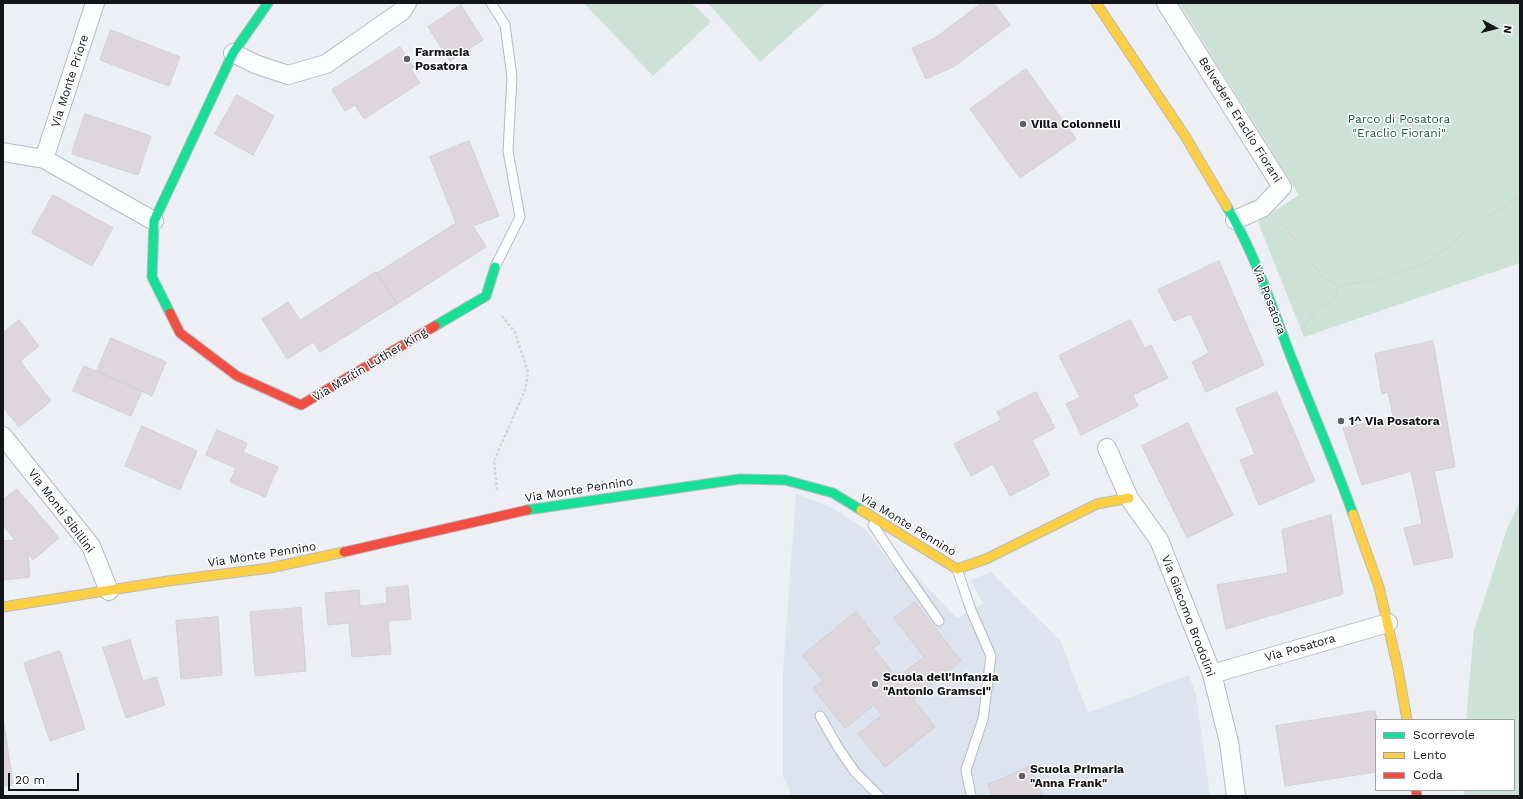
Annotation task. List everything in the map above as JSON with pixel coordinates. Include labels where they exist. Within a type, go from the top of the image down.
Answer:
[{"type":"street","name":"Via Monte Priore","points":[[44,159],[95,3]]},
{"type":"street","name":"Via Martin Luther King","points":[[268,3],[233,54],[154,222],[152,277],[180,333],[237,376],[301,405],[486,296]]},
{"type":"street","points":[[233,54],[255,64],[288,75],[326,64],[402,11],[407,3]]},
{"type":"street","name":"Via Posatora","points":[[1096,3],[1185,136],[1235,220],[1261,275],[1288,349],[1342,484],[1379,587],[1398,669],[1406,719]]},
{"type":"street","name":"Belvedere Eraclio Fiorani","points":[[1166,3],[1282,187],[1262,208],[1235,220]]},
{"type":"street","points":[[3,152],[44,159],[154,222]]},
{"type":"street","points":[[486,296],[495,267]]},
{"type":"street","name":"Via Monti Sibillini","points":[[3,436],[91,546],[109,591]]},
{"type":"street","name":"Via Giacomo Brodolini","points":[[1107,448],[1129,498],[1159,540],[1212,674],[1229,742],[1236,796]]},
{"type":"street","name":"Via Monte Pennino","points":[[3,607],[168,581],[270,568],[365,548],[532,509],[740,479],[785,480],[833,493],[957,569],[986,559],[1097,504],[1129,498]]},
{"type":"street","name":"Via Posatora","points":[[1212,674],[1388,622]]},
{"type":"lane","points":[[491,3],[505,26],[512,76],[508,151],[520,217],[495,267]]},
{"type":"lane","points":[[867,515],[939,621]]},
{"type":"lane","points":[[957,569],[971,610],[991,656],[983,719],[966,770],[971,796]]},
{"type":"lane","points":[[820,716],[839,749],[855,772],[879,796]]},
{"type":"path","points":[[1508,3],[1520,7]]},
{"type":"path","points":[[1262,208],[1282,220],[1322,277],[1338,286],[1385,278],[1430,261],[1473,226],[1520,196]]},
{"type":"path","points":[[1288,349],[1318,308],[1335,298],[1338,286]]},
{"type":"path","points":[[486,296],[515,332],[528,372],[525,390],[494,461],[497,490]]},
{"type":"shaded area","points":[[796,494],[833,508],[866,530],[894,567],[903,562],[957,618],[983,604],[971,580],[991,572],[1060,640],[1088,713],[1189,675],[1196,695],[1210,796],[792,796],[783,776],[783,671]]},
{"type":"green space","points":[[584,3],[692,3],[711,22],[653,76]]},
{"type":"green space","points":[[708,3],[826,3],[760,62]]},
{"type":"green space","name":"Parco di Posatora \"Eraclio Fiorani\"","points":[[1179,3],[1520,3],[1520,263],[1304,337],[1258,222],[1299,195]]},
{"type":"green space","points":[[1520,501],[1520,796],[1464,796],[1464,791],[1515,791],[1515,719],[1466,719],[1474,630],[1507,529]]},
{"type":"building","points":[[982,3],[994,3],[1010,25],[953,67],[926,79],[912,48],[935,38]]},
{"type":"building","points":[[461,5],[483,40],[450,61],[428,27]]},
{"type":"building","points":[[111,30],[180,57],[169,86],[100,60]]},
{"type":"building","points":[[400,47],[414,67],[411,69],[420,83],[364,119],[355,105],[345,111],[332,90]]},
{"type":"building","name":"Villa Colonnelli","points":[[1026,69],[1076,139],[1020,178],[970,109]]},
{"type":"building","points":[[237,95],[274,116],[253,155],[215,134]]},
{"type":"building","points":[[85,114],[151,136],[138,175],[72,154]]},
{"type":"building","points":[[469,141],[499,216],[473,226],[486,247],[397,304],[377,273],[456,223],[430,157]]},
{"type":"building","points":[[53,195],[113,228],[92,266],[32,233]]},
{"type":"building","points":[[1219,261],[1264,365],[1206,392],[1192,362],[1209,353],[1191,314],[1174,321],[1158,290]]},
{"type":"building","points":[[376,272],[397,304],[320,352],[313,342],[287,359],[262,319],[288,302],[300,320]]},
{"type":"building","points":[[19,320],[39,346],[20,361],[51,401],[19,427],[3,407],[3,333]]},
{"type":"building","points":[[1130,320],[1145,348],[1151,345],[1168,378],[1133,395],[1138,406],[1081,435],[1066,404],[1080,397],[1059,356]]},
{"type":"building","points":[[111,338],[166,362],[152,396],[97,371]]},
{"type":"building","points":[[1433,341],[1455,467],[1434,471],[1453,557],[1414,565],[1404,528],[1422,524],[1411,471],[1362,485],[1343,428],[1393,417],[1388,392],[1382,394],[1375,354]]},
{"type":"building","points":[[84,366],[142,391],[131,416],[73,391]]},
{"type":"building","points":[[1036,392],[1055,428],[1032,440],[1050,475],[1010,496],[993,464],[971,476],[954,444],[1001,420],[997,412]]},
{"type":"building","points":[[1277,392],[1315,481],[1259,505],[1240,460],[1255,454],[1236,409]]},
{"type":"building","points":[[1188,423],[1233,515],[1187,538],[1142,446]]},
{"type":"building","points":[[142,426],[197,451],[180,490],[125,466]]},
{"type":"building","points":[[217,430],[247,443],[243,452],[278,467],[265,497],[230,482],[236,468],[206,455]]},
{"type":"building","points":[[17,489],[59,538],[33,560],[28,553],[30,577],[3,580],[3,541],[15,540],[3,525],[3,500]]},
{"type":"building","points":[[1331,515],[1343,594],[1226,629],[1217,585],[1288,573],[1282,530]]},
{"type":"building","points":[[408,586],[411,619],[388,621],[391,654],[352,657],[349,623],[328,625],[325,593],[359,590],[360,606],[387,603],[386,588]]},
{"type":"building","name":"Scuola dell'Infanzia \"Antonio Gramsci\"","points":[[915,602],[961,661],[913,699],[935,727],[885,767],[858,734],[882,715],[874,705],[845,728],[813,688],[823,681],[802,655],[856,612],[880,643],[873,648],[897,678],[924,657],[894,618]]},
{"type":"building","points":[[301,608],[306,671],[255,676],[250,612]]},
{"type":"building","points":[[218,617],[222,675],[181,679],[176,621]]},
{"type":"building","points":[[130,640],[143,681],[156,677],[165,705],[126,718],[103,648]]},
{"type":"building","points":[[60,651],[85,729],[50,741],[24,663]]},
{"type":"building","points":[[1375,711],[1377,719],[1375,719],[1375,772],[1285,786],[1276,726]]},
{"type":"building","points":[[3,717],[13,785],[3,786]]},
{"type":"building","name":"Scuola Primaria \"Anna Frank\"","points":[[1031,766],[1043,796],[993,796],[988,785]]},
{"type":"traffic: fast","points":[[170,313],[152,277],[154,221],[233,53],[268,3]]},
{"type":"traffic: fast","points":[[1227,207],[1237,224],[1261,277],[1353,514]]},
{"type":"traffic: fast","points":[[435,326],[486,296],[495,267]]},
{"type":"traffic: fast","points":[[527,510],[740,479],[785,480],[833,493],[861,510]]},
{"type":"traffic: slow","points":[[1096,3],[1185,136],[1227,207]]},
{"type":"traffic: slow","points":[[861,510],[957,569],[986,559],[1097,504],[1129,498]]},
{"type":"traffic: slow","points":[[1353,514],[1379,587],[1398,669],[1407,719]]},
{"type":"traffic: slow","points":[[3,607],[168,581],[270,568],[344,552]]},
{"type":"traffic: jam","points":[[170,313],[180,333],[237,376],[301,405],[435,326]]},
{"type":"traffic: jam","points":[[344,552],[527,510]]},
{"type":"traffic: jam","points":[[1416,791],[1417,796]]},
{"type":"place","name":"Farmacia Posatora","points":[[407,59]]},
{"type":"place","name":"Villa Colonnelli","points":[[1023,124]]},
{"type":"place","name":"1^ Via Posatora","points":[[1341,421]]},
{"type":"place","name":"Scuola dell'Infanzia \"Antonio Gramsci\"","points":[[875,684]]},
{"type":"place","name":"Scuola Primaria \"Anna Frank\"","points":[[1022,776]]}]
